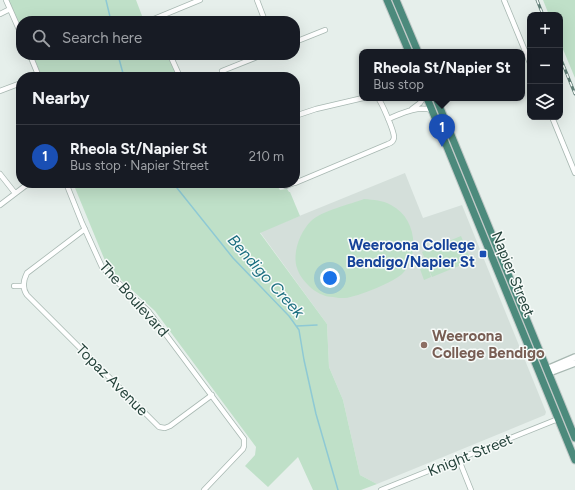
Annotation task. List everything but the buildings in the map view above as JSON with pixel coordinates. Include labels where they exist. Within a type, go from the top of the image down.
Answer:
[{"type":"highway","points":[[387,0],[407,49]]},
{"type":"highway","points":[[396,0],[417,49]]},
{"type":"highway","name":"Napier Street","points":[[428,101],[575,460]]},
{"type":"highway","points":[[436,101],[434,105],[440,119],[446,142]]},
{"type":"highway","name":"Napier Street","points":[[438,101],[575,438]]},
{"type":"highway","points":[[540,374],[548,371]]},
{"type":"street","points":[[6,0],[16,23]]},
{"type":"street","points":[[162,16],[200,0]]},
{"type":"street","points":[[257,0],[264,16]]},
{"type":"street","points":[[504,0],[524,49]]},
{"type":"street","points":[[0,14],[10,9]]},
{"type":"street","points":[[300,40],[325,30]]},
{"type":"street","points":[[32,60],[36,72]]},
{"type":"street","points":[[172,60],[178,72]]},
{"type":"street","points":[[222,71],[250,60]]},
{"type":"street","points":[[0,91],[16,85]]},
{"type":"street","points":[[300,114],[359,99]]},
{"type":"street","points":[[300,181],[391,143],[394,137],[379,101]]},
{"type":"street","points":[[409,111],[422,101]]},
{"type":"street","points":[[388,119],[419,108],[432,110]]},
{"type":"street","points":[[553,120],[575,173]]},
{"type":"street","points":[[0,174],[16,193]]},
{"type":"street","points":[[0,205],[22,188]]},
{"type":"street","name":"The Boulevard","points":[[68,188],[85,229],[105,270],[149,312],[242,436],[244,446],[240,452],[204,490]]},
{"type":"street","points":[[14,286],[23,286],[25,276],[29,271],[85,229]]},
{"type":"street","name":"Topaz Avenue","points":[[23,286],[29,298],[159,427],[164,428],[170,426],[212,395]]},
{"type":"street","points":[[548,371],[575,357]]},
{"type":"street","points":[[548,371],[575,363]]},
{"type":"street","name":"Knight Street","points":[[381,490],[558,419]]},
{"type":"street","points":[[459,460],[472,490]]},
{"type":"shaded area","name":"Weeroona College Bendigo","points":[[405,173],[423,218],[462,205],[546,412],[545,415],[377,484],[360,475],[343,400],[329,367],[327,324],[260,232]]},
{"type":"green space","points":[[8,0],[136,0],[142,16],[16,16],[16,17]]},
{"type":"green space","points":[[543,0],[575,0],[575,78],[563,49],[563,12],[548,12]]},
{"type":"green space","points":[[35,60],[170,60],[176,72],[40,72]]},
{"type":"green space","points":[[75,188],[287,189],[290,192],[300,216],[260,233],[327,324],[329,367],[343,400],[360,475],[377,484],[361,490],[313,490],[298,457],[268,487],[245,466],[255,455],[256,447],[155,311],[108,268]]},
{"type":"green space","points":[[364,199],[378,200],[388,203],[404,216],[412,232],[413,240],[413,249],[408,266],[399,277],[358,295],[340,298],[320,294],[305,282],[297,268],[296,249],[300,237],[311,221],[316,217]]},
{"type":"green space","points":[[461,236],[471,261],[432,277],[429,270],[431,277],[424,280],[420,269],[428,266],[422,252]]},
{"type":"waterway","name":"Bendigo Creek","points":[[106,0],[110,16]]},
{"type":"waterway","name":"Bendigo Creek","points":[[119,60],[123,72]]},
{"type":"waterway","name":"Bendigo Creek","points":[[177,188],[233,258],[289,316],[299,330],[316,414],[338,490]]},
{"type":"waterway","points":[[297,326],[317,325]]},
{"type":"railway","points":[[537,0],[542,12]]},
{"type":"railway","points":[[563,64],[575,94]]},
{"type":"place","name":"Rheola St/Napier St","points":[[442,147]]},
{"type":"place","name":"Weeroona College Bendigo/Napier St","points":[[483,254]]},
{"type":"place","name":"Weeroona College Bendigo","points":[[424,345]]}]
